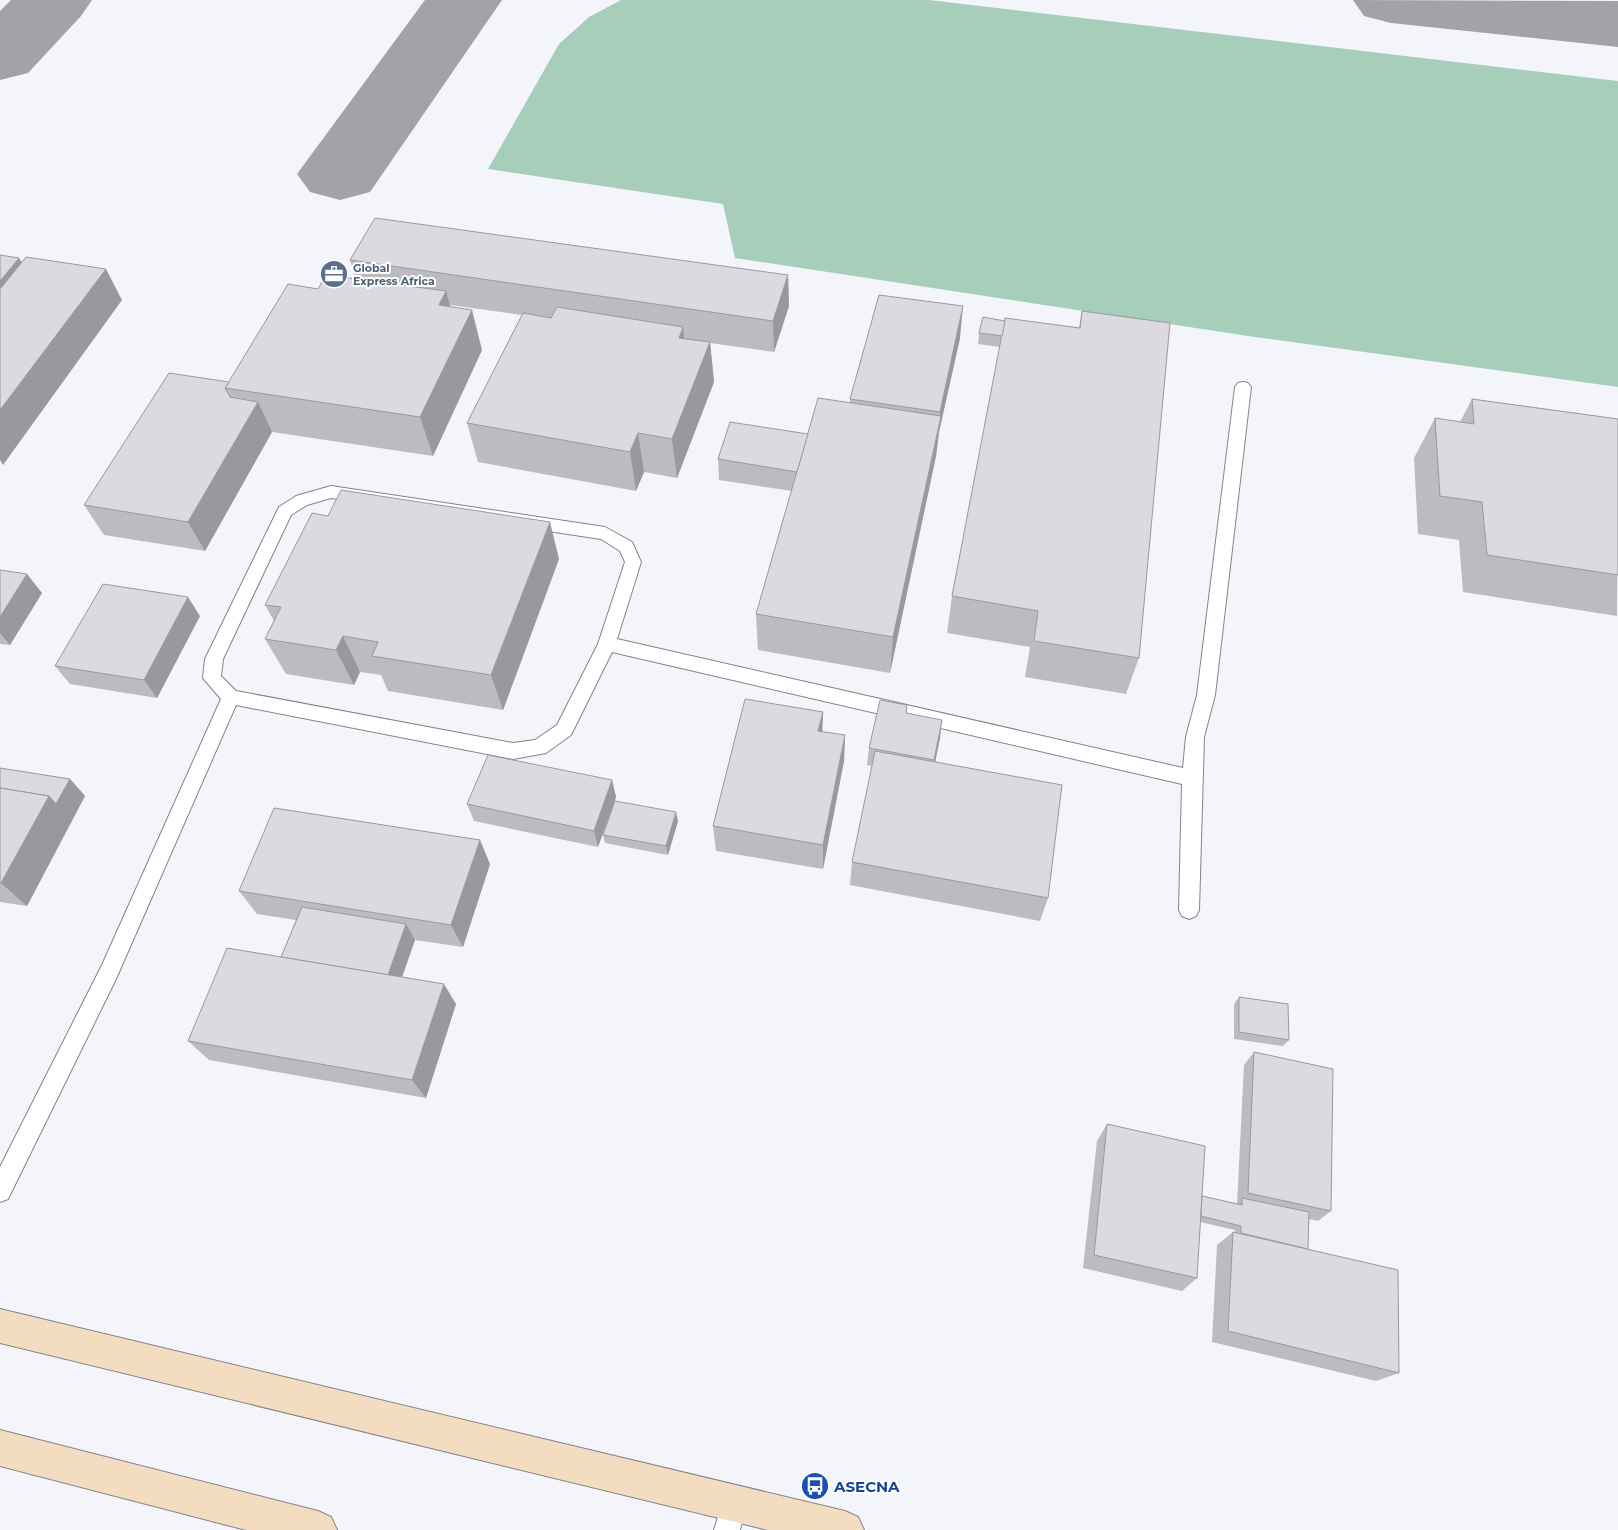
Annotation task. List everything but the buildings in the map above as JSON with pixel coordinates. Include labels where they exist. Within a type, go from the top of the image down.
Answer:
[{"type":"main road","points":[[0,1326],[730,1516],[845,1530]]},
{"type":"main road","points":[[0,1448],[318,1530]]},
{"type":"lane","points":[[1188,910],[1195,737],[1206,695],[1243,387]]},
{"type":"lane","points":[[331,492],[604,533],[626,548],[633,562],[607,644],[564,730],[539,747],[513,751],[232,697],[212,678],[214,659],[285,511],[302,500],[331,492]]},
{"type":"lane","points":[[607,644],[1192,778]]},
{"type":"lane","points":[[0,1191],[110,972],[232,697]]},
{"type":"green space","points":[[621,0],[929,0],[1618,81],[1618,387],[1255,337],[735,258],[723,204],[488,169],[559,44],[589,17]]},
{"type":"taxiway","points":[[0,56],[54,0]]},
{"type":"taxiway","points":[[340,174],[464,0]]},
{"type":"taxiway","points":[[1391,0],[1618,24]]},
{"type":"place","name":"Global Express Africa","points":[[334,274]]},
{"type":"place","name":"ASECNA","points":[[815,1486]]}]
